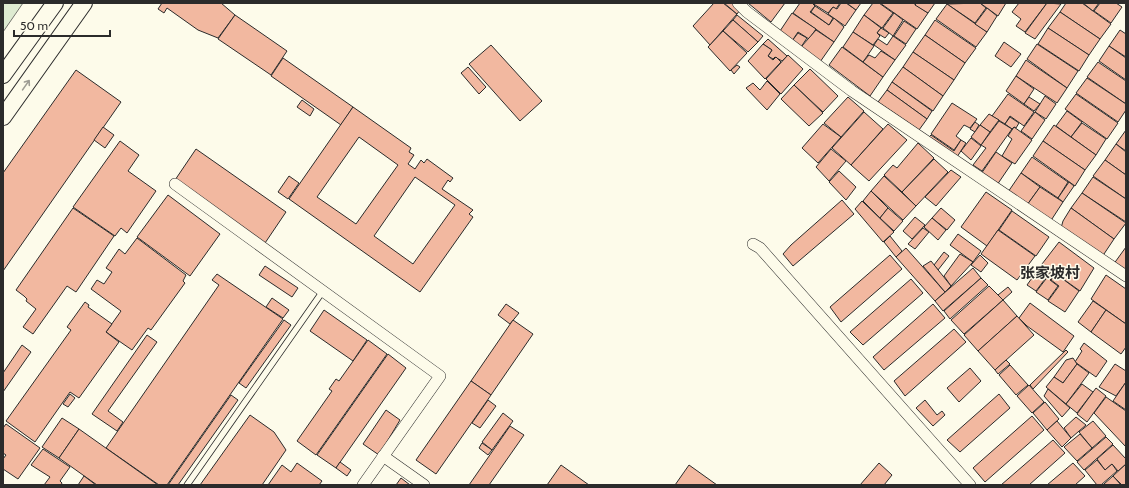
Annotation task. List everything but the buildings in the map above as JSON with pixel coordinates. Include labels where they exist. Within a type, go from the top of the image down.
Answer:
[{"type":"main road","points":[[3,75],[55,3]]},
{"type":"main road","points":[[3,116],[84,3]]},
{"type":"street","points":[[738,3],[747,12],[852,91],[1126,276]]},
{"type":"street","points":[[175,184],[440,376],[363,485]]},
{"type":"street","points":[[753,244],[760,248],[970,485]]},
{"type":"street","points":[[383,456],[424,485]]},
{"type":"lane","points":[[187,485],[323,291]]},
{"type":"green space","points":[[3,3],[23,3],[3,32]]},
{"type":"district","name":"张家坡村","points":[[1050,273]]}]
